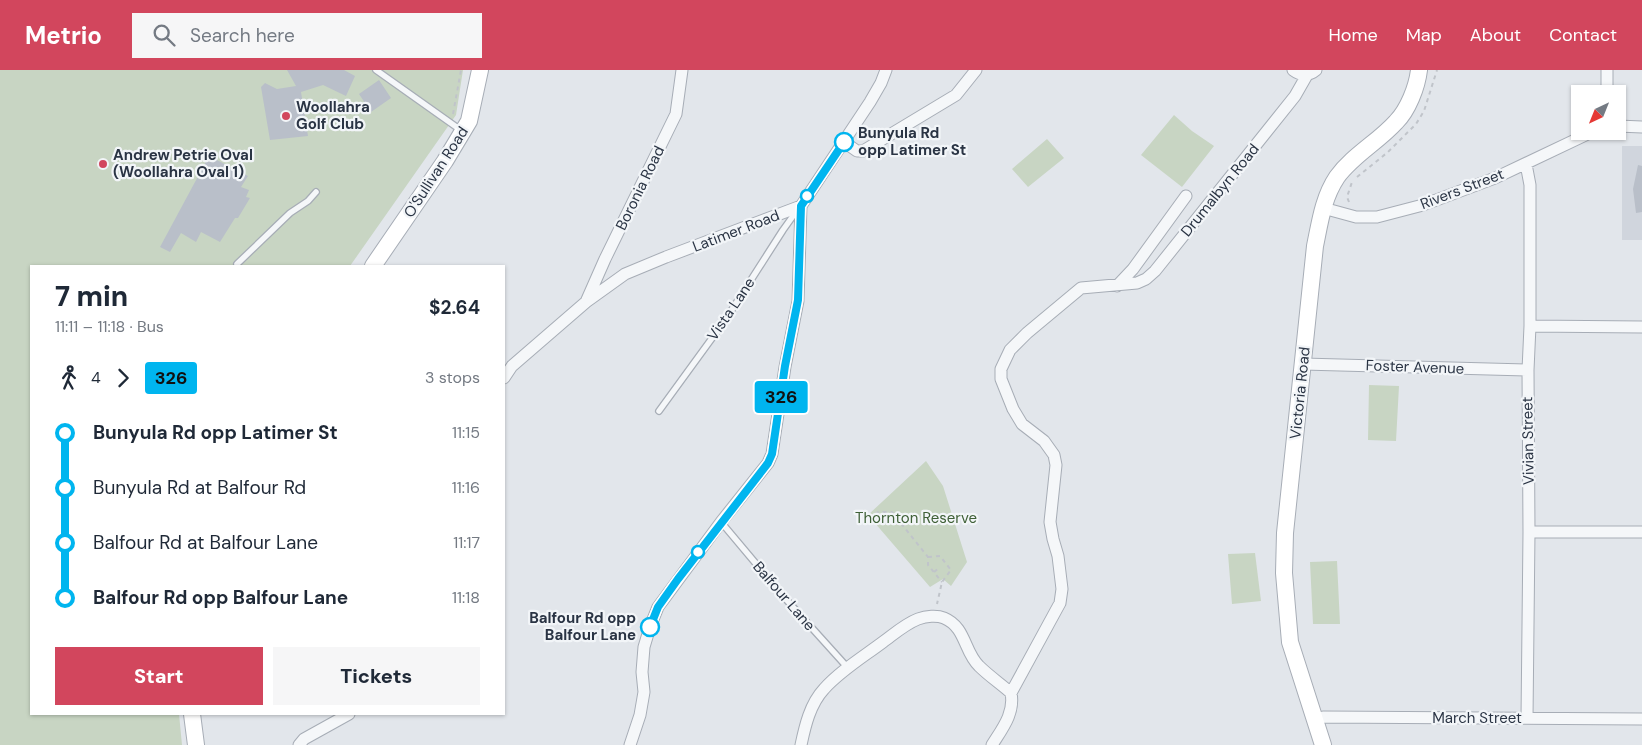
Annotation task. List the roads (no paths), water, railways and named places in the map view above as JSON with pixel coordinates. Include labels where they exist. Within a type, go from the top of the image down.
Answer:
[{"type":"street","name":"O'Sullivan Road","points":[[374,265],[446,162],[469,121],[480,70]]},
{"type":"street","name":"Boronia Road","points":[[586,302],[676,114],[682,70]]},
{"type":"street","points":[[630,745],[640,716],[644,692],[642,672],[644,648],[658,607],[721,522],[768,463],[774,447],[785,366],[798,300],[801,206],[881,83],[886,70]]},
{"type":"street","points":[[844,142],[857,151],[863,151],[956,95],[976,70]]},
{"type":"street","points":[[1293,70],[1298,73],[1311,72]]},
{"type":"street","name":"Victoria Road","points":[[1323,745],[1290,642],[1284,572],[1285,532],[1315,246],[1323,208],[1337,177],[1354,158],[1397,122],[1407,107],[1418,78],[1419,70]]},
{"type":"street","points":[[1607,70],[1607,85]]},
{"type":"street","name":"Drumalbyn Road","points":[[992,745],[1010,716],[1013,703],[1011,693],[1060,603],[1062,589],[1058,556],[1050,522],[1056,465],[1054,455],[1044,441],[1022,424],[1006,394],[1001,379],[1001,369],[1010,350],[1027,333],[1081,288],[1137,283],[1146,279],[1155,271],[1295,96],[1311,72]]},
{"type":"street","points":[[1626,126],[1642,127]]},
{"type":"street","name":"Rivers Street","points":[[1323,208],[1356,217],[1377,217],[1423,205],[1495,178],[1575,140]]},
{"type":"street","name":"Vivian Street","points":[[1526,164],[1530,185],[1527,718]]},
{"type":"street","name":"Drumalbyn Road","points":[[1117,286],[1133,269],[1186,196]]},
{"type":"street","name":"Latimer Road","points":[[505,376],[512,366],[586,302],[625,274],[801,206]]},
{"type":"street","points":[[1530,326],[1642,327]]},
{"type":"street","name":"Foster Avenue","points":[[1303,364],[1528,370]]},
{"type":"street","points":[[1529,532],[1642,532]]},
{"type":"street","points":[[801,745],[805,726],[813,706],[823,690],[848,668],[918,619],[935,616],[944,618],[952,623],[959,630],[979,666],[1011,693]]},
{"type":"street","points":[[192,715],[196,745]]},
{"type":"street","points":[[299,745],[304,738],[347,715]]},
{"type":"street","name":"March Street","points":[[1314,721],[1323,717],[1642,719]]},
{"type":"lane","points":[[376,70],[463,131]]},
{"type":"lane","points":[[237,264],[316,192]]},
{"type":"lane","name":"Vista Lane","points":[[659,410],[726,319],[783,230],[801,206]]},
{"type":"lane","name":"Balfour Lane","points":[[721,522],[784,597],[848,668]]},
{"type":"place","name":"Woollahra Golf Club","points":[[286,116]]},
{"type":"place","name":"Bunyula Rd opp Latimer St","points":[[844,142]]},
{"type":"place","name":"Andrew Petrie Oval (Woollahra Oval 1)","points":[[103,164]]},
{"type":"place","name":"Balfour Rd opp Balfour Lane","points":[[650,627]]},
{"type":"park label","name":"Thornton Reserve","points":[[916,518]]}]
